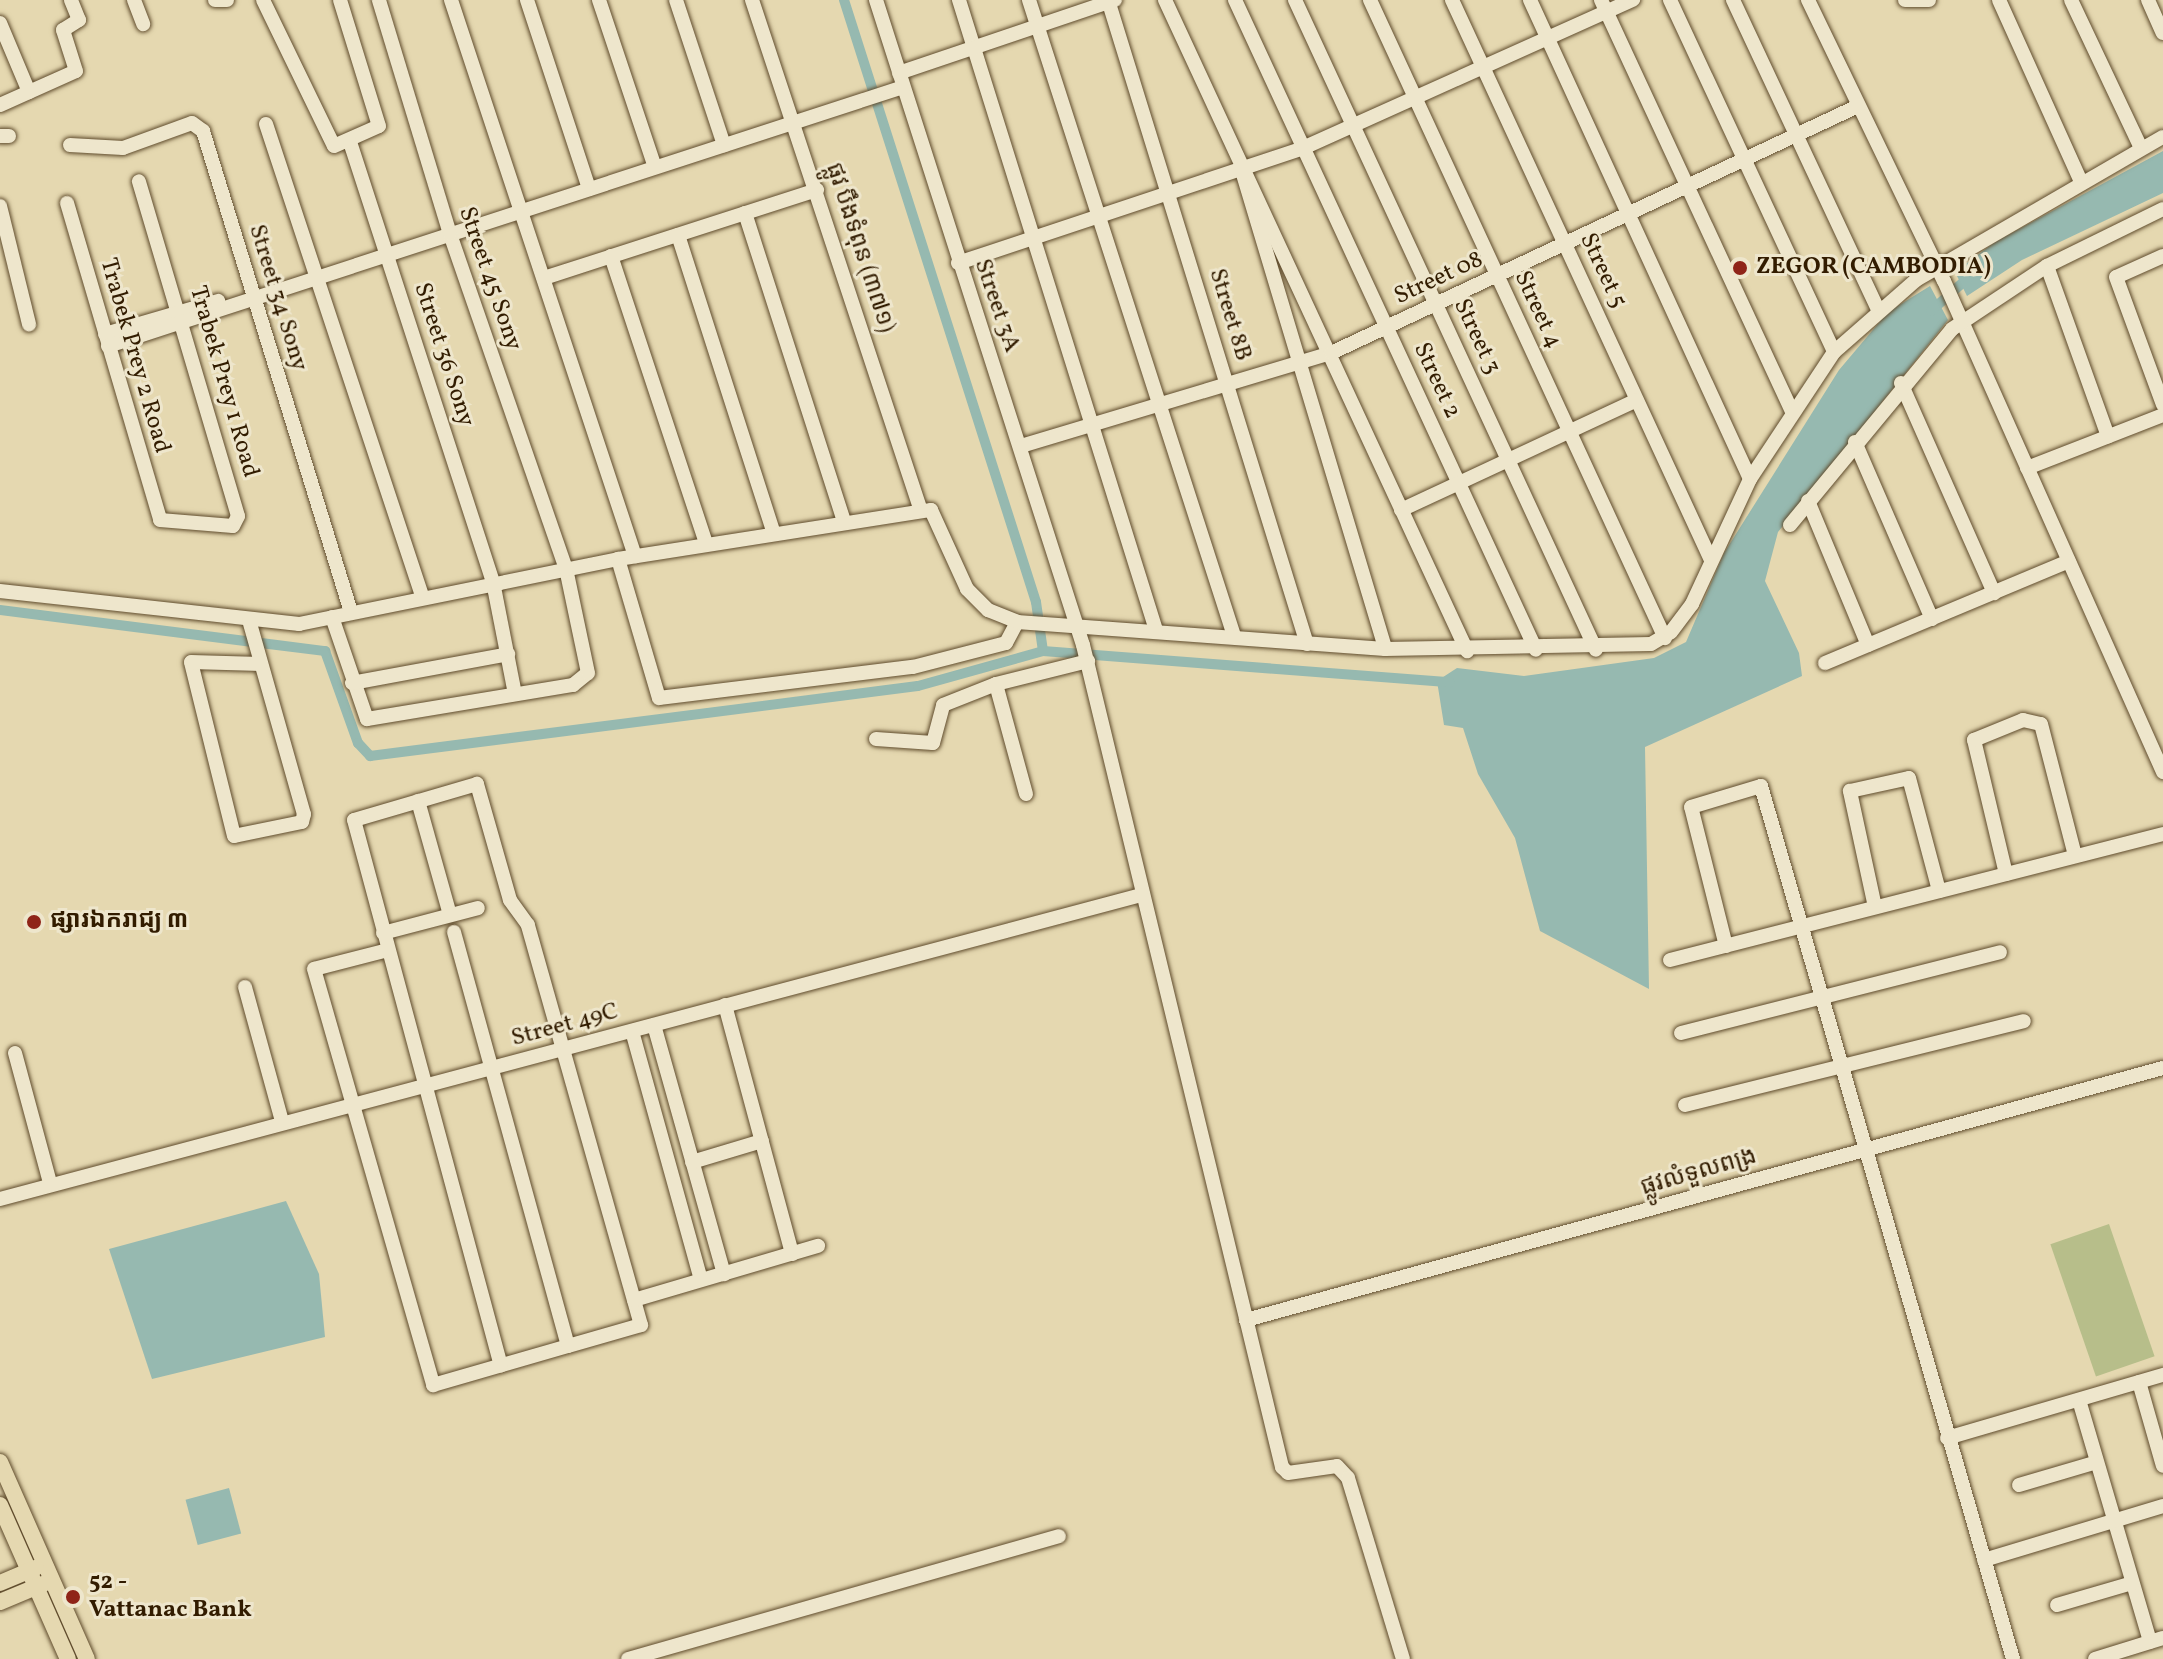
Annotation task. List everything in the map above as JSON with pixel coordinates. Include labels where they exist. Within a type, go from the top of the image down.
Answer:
[{"type":"main road","points":[[0,1462],[87,1659]]},
{"type":"main road","points":[[0,1505],[68,1659]]},
{"type":"main road","points":[[0,1583],[45,1564]]},
{"type":"main road","points":[[0,1602],[52,1580]]},
{"type":"street","points":[[0,105],[76,71],[63,30],[79,20],[71,0]]},
{"type":"street","points":[[134,0],[143,24]]},
{"type":"street","points":[[215,0],[227,0]]},
{"type":"street","points":[[263,0],[328,144],[350,142],[379,126],[340,0]]},
{"type":"street","name":"Street 45 Sony","points":[[379,0],[450,234],[566,569],[588,673],[573,685],[515,694]]},
{"type":"street","points":[[451,0],[635,556]]},
{"type":"street","points":[[527,0],[589,189]]},
{"type":"street","points":[[599,0],[655,167]]},
{"type":"street","points":[[676,0],[724,145]]},
{"type":"street","name":"ផ្លូវ បឹងទំពុន (៣៧១)","points":[[752,0],[921,511]]},
{"type":"street","name":"Street 3A","points":[[876,0],[898,83],[1078,625],[1141,895],[1284,1470],[1337,1466],[1348,1478],[1403,1659]]},
{"type":"street","points":[[959,0],[1156,630]]},
{"type":"street","points":[[1029,0],[1234,636]]},
{"type":"street","points":[[1165,0],[1242,171],[1385,649]]},
{"type":"street","name":"Street 2","points":[[1235,0],[1536,650]]},
{"type":"street","name":"Street 3","points":[[1295,0],[1596,650]]},
{"type":"street","name":"Street 4","points":[[1370,0],[1665,638]]},
{"type":"street","name":"Street 5","points":[[1452,0],[1711,560]]},
{"type":"street","points":[[1530,0],[1750,479]]},
{"type":"street","points":[[958,263],[1242,171],[1303,148],[1548,40],[1604,6],[1633,0]]},
{"type":"street","points":[[1670,0],[1834,352]]},
{"type":"street","points":[[1733,0],[1878,309]]},
{"type":"street","points":[[1808,0],[1959,314],[2163,772]]},
{"type":"street","points":[[1905,0],[1929,0]]},
{"type":"street","points":[[1999,0],[2081,182]]},
{"type":"street","points":[[2071,0],[2141,148]]},
{"type":"street","points":[[2148,0],[2163,33]]},
{"type":"street","points":[[106,340],[253,298],[862,101],[973,48],[1111,1]]},
{"type":"street","name":"Street 8B","points":[[1111,1],[1307,644]]},
{"type":"street","points":[[1604,6],[1791,410]]},
{"type":"street","points":[[0,23],[29,92]]},
{"type":"street","name":"Street 08","points":[[1021,446],[1331,353],[1858,106]]},
{"type":"street","name":"Street 34 Sony","points":[[70,145],[123,148],[198,124],[351,612]]},
{"type":"street","points":[[266,124],[422,597]]},
{"type":"street","points":[[0,591],[250,624],[332,617],[618,559],[921,511],[938,516],[978,602],[1017,622],[1385,649],[1596,650],[1665,638],[1692,604],[1750,479],[1791,410],[1834,352],[1878,309],[1941,275],[2081,182],[2163,137]]},
{"type":"street","name":"Street 36 Sony","points":[[350,142],[493,582],[515,694]]},
{"type":"street","points":[[1242,171],[1257,189],[1467,651]]},
{"type":"street","name":"Trabek Prey 1 Road","points":[[139,181],[238,516],[233,526],[160,520]]},
{"type":"street","points":[[544,278],[817,190]]},
{"type":"street","name":"Trabek Prey 2 Road","points":[[67,203],[160,520]]},
{"type":"street","points":[[0,206],[29,324]]},
{"type":"street","points":[[1790,525],[1959,314],[2047,266],[2163,209]]},
{"type":"street","points":[[745,213],[844,522]]},
{"type":"street","points":[[678,235],[774,534]]},
{"type":"street","points":[[611,256],[706,544]]},
{"type":"street","points":[[2163,256],[2116,277],[2163,405]]},
{"type":"street","points":[[2047,266],[2108,436]]},
{"type":"street","points":[[1901,383],[1994,593]]},
{"type":"street","points":[[1401,510],[1637,400]]},
{"type":"street","points":[[2027,468],[2163,415]]},
{"type":"street","points":[[1855,442],[1932,619]]},
{"type":"street","points":[[1808,501],[1868,645]]},
{"type":"street","points":[[618,559],[659,698],[939,662],[1006,643],[1017,622]]},
{"type":"street","points":[[1825,663],[2069,561]]},
{"type":"street","points":[[332,617],[363,715],[377,720],[515,694]]},
{"type":"street","points":[[250,624],[304,814],[302,822],[234,836],[191,662],[260,660]]},
{"type":"street","points":[[352,683],[508,654]]},
{"type":"street","points":[[876,739],[933,743],[943,705],[1086,655]]},
{"type":"street","points":[[996,684],[1026,794]]},
{"type":"street","points":[[2006,874],[1974,740],[2023,720],[2041,724],[2075,855]]},
{"type":"street","points":[[1875,907],[1847,795],[1864,788],[1909,778],[1939,891]]},
{"type":"street","points":[[388,950],[314,969],[433,1385],[501,1366],[641,1325],[563,1050],[478,785],[354,820],[501,1366]]},
{"type":"street","points":[[1726,946],[1694,803],[1764,787],[1861,1150],[2013,1659]]},
{"type":"street","points":[[418,801],[450,915]]},
{"type":"street","points":[[1670,960],[2163,834]]},
{"type":"street","name":"Street 49C","points":[[0,1199],[282,1121],[424,1088],[1141,895]]},
{"type":"street","points":[[383,933],[478,908]]},
{"type":"street","points":[[454,932],[568,1346]]},
{"type":"street","points":[[1681,1033],[2000,952]]},
{"type":"street","points":[[245,987],[282,1121]]},
{"type":"street","points":[[725,1005],[792,1254]]},
{"type":"street","points":[[1685,1105],[2024,1021]]},
{"type":"street","points":[[654,1025],[724,1274]]},
{"type":"street","points":[[632,1031],[701,1280]]},
{"type":"street","points":[[15,1053],[50,1183]]},
{"type":"street","name":"ផ្លូវលំទួលពង្រ","points":[[1246,1320],[2163,1068]]},
{"type":"street","points":[[673,1177],[692,1161],[762,1141]]},
{"type":"street","points":[[667,1157],[692,1161]]},
{"type":"street","points":[[634,1300],[818,1246]]},
{"type":"street","points":[[1947,1438],[2163,1375]]},
{"type":"street","points":[[2139,1382],[2162,1460]]},
{"type":"street","points":[[2079,1400],[2132,1583],[2156,1640],[2095,1659]]},
{"type":"street","points":[[2019,1485],[2097,1462]]},
{"type":"street","points":[[1984,1560],[2163,1506]]},
{"type":"street","points":[[628,1659],[1059,1536]]},
{"type":"street","points":[[2057,1605],[2132,1583]]},
{"type":"green space","points":[[2109,1224],[2155,1356],[2096,1377],[2050,1244]]},
{"type":"water","points":[[2163,151],[2163,193],[2022,260],[1967,296],[1955,272],[1995,242]]},
{"type":"water","points":[[1930,286],[1948,320],[1778,532],[1765,581],[1799,653],[1802,676],[1645,747],[1649,989],[1540,931],[1515,838],[1478,774],[1463,728],[1444,725],[1437,681],[1457,668],[1524,676],[1654,658],[1686,642],[1724,553],[1839,370],[1888,312]]},
{"type":"water","points":[[286,1201],[319,1274],[325,1337],[152,1379],[109,1249]]},
{"type":"water","points":[[229,1488],[241,1533],[198,1545],[186,1500]]},
{"type":"waterway","points":[[844,0],[1036,602],[1043,651]]},
{"type":"waterway","points":[[1931,311],[1969,277]]},
{"type":"waterway","points":[[0,610],[325,651],[358,743],[370,756],[918,686],[1043,651],[1450,682]]},
{"type":"place","name":"ZEGOR (CAMBODIA)","points":[[1740,268]]},
{"type":"place","name":"ផ្សារឯករាជ្យ ៣","points":[[34,922]]},
{"type":"place","name":"52 - Vattanac Bank","points":[[73,1597]]}]
